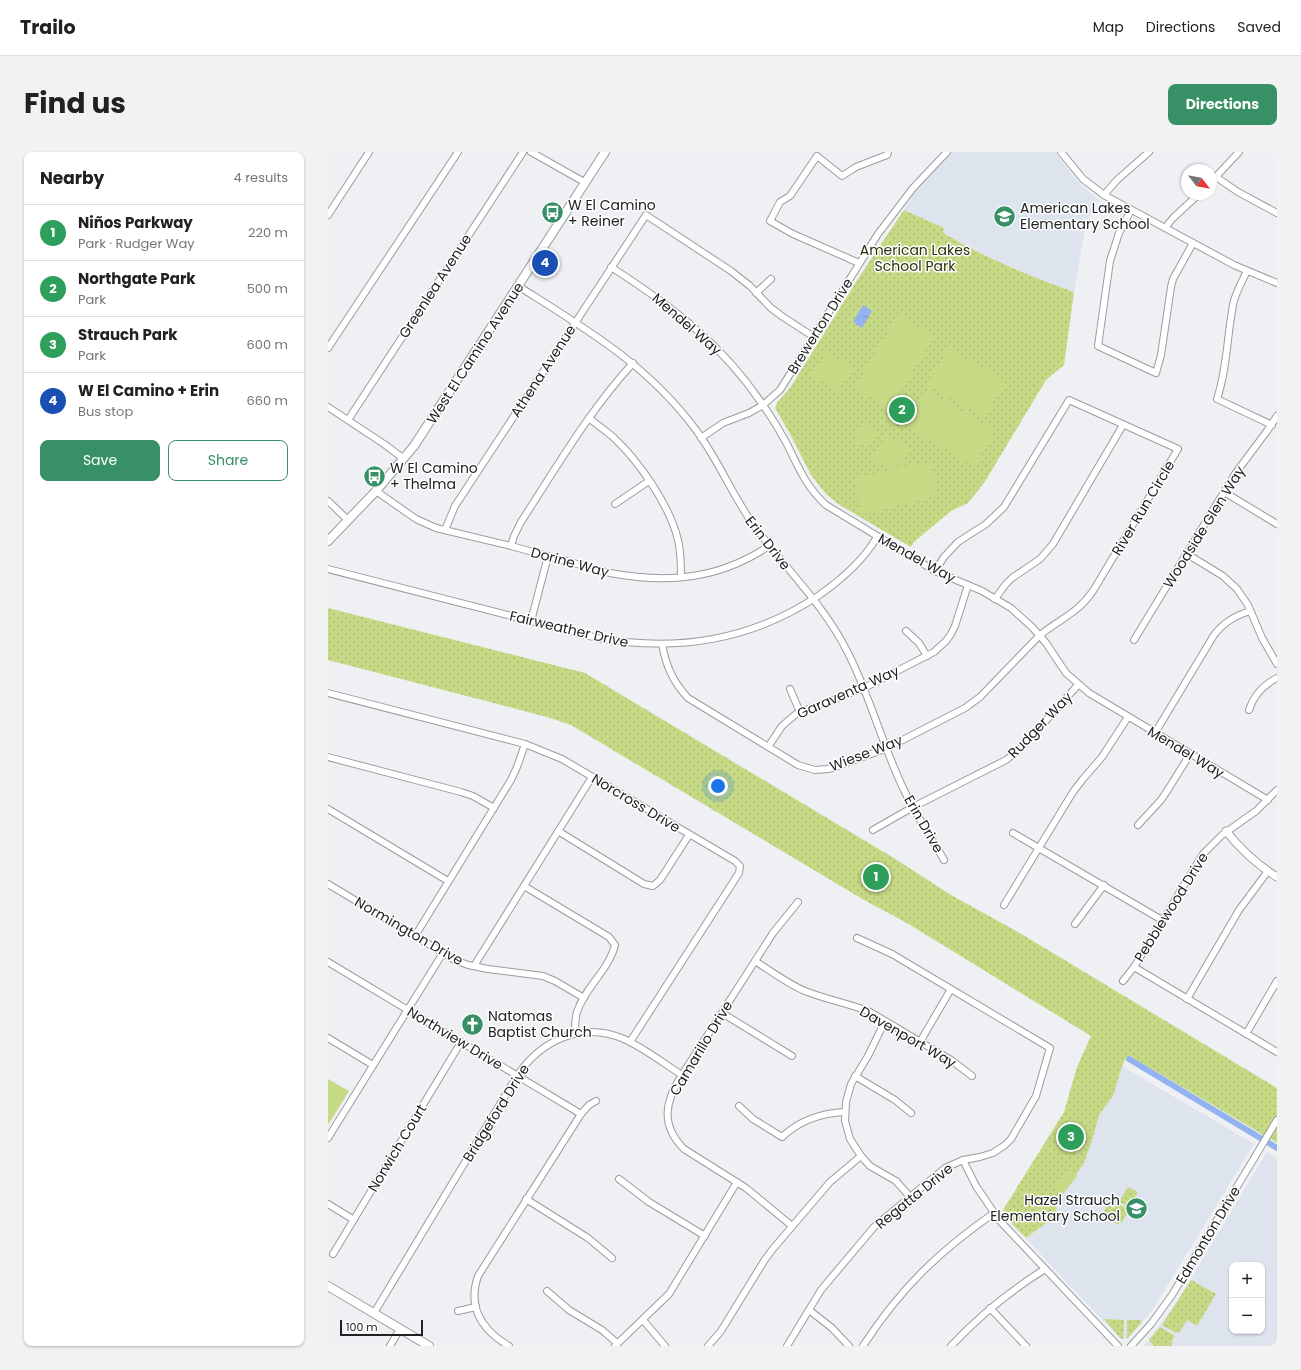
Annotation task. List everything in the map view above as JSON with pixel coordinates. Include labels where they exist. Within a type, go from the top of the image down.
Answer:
[{"type":"main road","name":"West El Camino Avenue","points":[[328,541],[376,491],[404,459],[430,423],[605,152]]},
{"type":"main road","points":[[328,1286],[428,1346]]},
{"type":"street","points":[[328,215],[369,152]]},
{"type":"street","points":[[328,348],[458,152]]},
{"type":"street","name":"Greenlea Avenue","points":[[348,420],[523,152]]},
{"type":"street","points":[[531,152],[586,183]]},
{"type":"street","points":[[859,263],[793,234],[770,221],[780,202],[790,196],[817,156],[842,176],[856,167],[887,155],[888,152]]},
{"type":"street","name":"Brewerton Drive","points":[[701,438],[723,423],[749,413],[763,405],[774,396],[785,383],[859,263],[895,210],[913,188],[947,152]]},
{"type":"street","points":[[1061,152],[1083,179],[1104,195],[1247,271],[1277,283]]},
{"type":"street","points":[[1104,195],[1117,180],[1150,152]]},
{"type":"street","points":[[1217,176],[1239,152]]},
{"type":"street","points":[[1217,182],[1277,213]]},
{"type":"street","points":[[1165,228],[1173,218],[1192,200]]},
{"type":"street","points":[[1131,210],[1119,233],[1110,261],[1098,346],[1156,373],[1162,355],[1173,279],[1192,243]]},
{"type":"street","name":"Athena Avenue","points":[[445,530],[455,506],[646,215],[731,271],[756,293]]},
{"type":"street","name":"Mendel Way","points":[[611,267],[678,313],[706,338],[726,359],[763,405],[812,491],[830,508],[935,571],[996,599],[1018,614],[1040,635],[1061,666],[1089,693],[1268,800]]},
{"type":"street","points":[[1247,271],[1236,293],[1224,374],[1216,399],[1272,425]]},
{"type":"street","points":[[771,279],[756,293],[783,318],[814,337]]},
{"type":"street","name":"Erin Drive","points":[[518,286],[600,338],[633,363],[668,397],[701,438],[748,517],[769,546],[826,617],[846,648],[864,688],[904,789],[944,860]]},
{"type":"street","points":[[511,546],[521,522],[588,418],[614,383],[633,363]]},
{"type":"street","name":"River Run Circle","points":[[935,571],[944,557],[958,542],[986,524],[1004,507],[1069,400],[1178,449],[1088,599],[1075,611],[1040,635]]},
{"type":"street","points":[[328,407],[404,459]]},
{"type":"street","name":"Woodside Glen Way","points":[[1134,640],[1224,492],[1277,416]]},
{"type":"street","points":[[588,418],[605,430],[622,446],[649,481],[661,500],[675,530],[680,548],[681,577]]},
{"type":"street","points":[[996,599],[1005,585],[1012,578],[1032,565],[1047,552],[1123,425]]},
{"type":"street","points":[[615,504],[649,481]]},
{"type":"street","name":"Dorine Way","points":[[376,491],[416,519],[445,530],[626,576],[646,578],[698,575],[725,569],[751,557],[769,546]]},
{"type":"street","points":[[1224,492],[1277,524]]},
{"type":"street","points":[[328,501],[348,520]]},
{"type":"street","name":"Fairweather Drive","points":[[328,569],[604,639],[637,644],[662,644],[701,641],[736,634],[773,620],[812,599],[841,579],[866,555],[878,537]]},
{"type":"street","points":[[1187,554],[1232,583],[1244,598],[1262,638],[1277,664]]},
{"type":"street","points":[[531,621],[548,556]]},
{"type":"street","name":"Garaventa Way","points":[[768,747],[788,719],[800,712],[864,688],[927,656],[940,647],[951,634],[955,626],[968,585]]},
{"type":"street","points":[[1155,733],[1214,635],[1232,618],[1250,611]]},
{"type":"street","points":[[906,631],[914,637],[927,656]]},
{"type":"street","name":"Wiese Way","points":[[662,644],[665,660],[670,674],[680,690],[688,698],[798,765],[806,768],[823,770],[836,767],[887,748],[973,703],[1040,635]]},
{"type":"street","points":[[1249,710],[1258,692],[1267,683],[1277,678]]},
{"type":"street","name":"Rudger Way","points":[[873,830],[913,807],[1006,760],[1022,747],[1078,684]]},
{"type":"street","points":[[790,688],[800,712]]},
{"type":"street","name":"Norcross Drive","points":[[328,694],[525,744],[562,759],[740,866],[739,873],[630,1042]]},
{"type":"street","points":[[1004,905],[1073,792],[1102,757],[1128,717]]},
{"type":"street","points":[[415,936],[514,774],[525,744]]},
{"type":"street","points":[[1138,826],[1169,788],[1190,754]]},
{"type":"street","points":[[328,756],[462,792],[494,808]]},
{"type":"street","points":[[474,966],[592,777]]},
{"type":"street","name":"Pebblewood Drive","points":[[1123,981],[1134,967],[1203,854],[1226,831],[1251,814],[1268,800],[1277,790]]},
{"type":"street","points":[[328,809],[448,881]]},
{"type":"street","points":[[558,831],[644,884],[653,886],[660,880],[689,835]]},
{"type":"street","points":[[1226,831],[1248,856],[1277,877]]},
{"type":"street","points":[[1013,833],[1040,847],[1162,920]]},
{"type":"street","points":[[1187,999],[1239,910],[1268,871]]},
{"type":"street","name":"Normington Drive","points":[[328,884],[455,960],[488,969],[543,976],[555,981],[584,998]]},
{"type":"street","points":[[1075,924],[1104,885]]},
{"type":"street","points":[[524,886],[609,937],[615,945],[613,955],[584,998],[576,1015],[575,1034]]},
{"type":"street","name":"Camarillo Drive","points":[[792,1226],[737,1182],[691,1154],[681,1146],[673,1135],[668,1118],[669,1101],[674,1088],[781,922],[798,902]]},
{"type":"street","name":"Regatta Drive","points":[[787,1346],[821,1290],[867,1234],[945,1168],[963,1160],[993,1153],[1011,1139],[1036,1096],[1050,1048],[892,954],[857,938]]},
{"type":"street","points":[[328,1138],[443,953]]},
{"type":"street","name":"Davenport Way","points":[[755,961],[802,990],[839,1003],[859,1008],[885,1021],[951,1060],[972,1076]]},
{"type":"street","name":"Northview Drive","points":[[328,962],[581,1114]]},
{"type":"street","points":[[1134,967],[1277,1052]]},
{"type":"street","points":[[1246,1034],[1277,982]]},
{"type":"street","points":[[920,1042],[951,989]]},
{"type":"street","points":[[722,1013],[792,1056]]},
{"type":"street","points":[[885,1021],[855,1076],[848,1093],[845,1112],[846,1126],[850,1140],[870,1166],[896,1181],[910,1197]]},
{"type":"street","name":"Bridgeford Drive","points":[[374,1313],[517,1076],[528,1061],[541,1049],[556,1040],[575,1034],[601,1033],[630,1042],[682,1075]]},
{"type":"street","points":[[328,1038],[373,1065]]},
{"type":"street","name":"Norwich Court","points":[[333,1254],[461,1042]]},
{"type":"street","points":[[855,1076],[884,1093],[911,1113]]},
{"type":"street","points":[[509,1346],[496,1338],[479,1317],[476,1307],[475,1290],[478,1276],[581,1114],[589,1105],[596,1101]]},
{"type":"street","points":[[739,1106],[753,1119],[782,1137],[798,1124],[810,1118],[830,1113],[845,1112]]},
{"type":"street","name":"Edmonton Drive","points":[[1131,1346],[1151,1324],[1169,1299],[1277,1120]]},
{"type":"street","points":[[708,1346],[721,1331],[764,1260],[830,1182],[861,1156]]},
{"type":"street","points":[[963,1160],[973,1181],[994,1214],[1044,1269],[1118,1346]]},
{"type":"street","points":[[619,1179],[648,1202],[705,1236]]},
{"type":"street","points":[[547,1291],[569,1310],[602,1330],[616,1345],[669,1294],[737,1182]]},
{"type":"street","points":[[526,1200],[588,1238],[612,1258]]},
{"type":"street","points":[[328,1204],[354,1220]]},
{"type":"street","points":[[863,1346],[882,1317],[897,1298],[929,1264],[964,1234],[994,1214]]},
{"type":"street","points":[[951,1346],[990,1308],[1044,1269]]},
{"type":"street","points":[[458,1311],[476,1307]]},
{"type":"street","points":[[990,1308],[1026,1346]]},
{"type":"street","points":[[809,1310],[832,1328],[849,1346]]},
{"type":"street","points":[[642,1320],[665,1346]]},
{"type":"street","points":[[390,1346],[400,1329]]},
{"type":"shaded area","name":"American Lakes Elementary School","points":[[951,152],[1055,152],[1083,187],[1099,200],[1086,223],[1074,292],[1042,281],[966,246],[942,233],[944,228],[904,210],[919,185]]},
{"type":"shaded area","name":"Hazel Strauch Elementary School","points":[[1122,1066],[1254,1144],[1153,1309],[1128,1339],[1120,1338],[1026,1238],[1057,1215],[1056,1201],[1066,1190],[1084,1163],[1099,1115],[1113,1096]]},
{"type":"shaded area","points":[[1267,1152],[1277,1158],[1277,1346],[1144,1346],[1177,1302]]},
{"type":"green space","name":"American Lakes School Park","points":[[904,210],[944,228],[943,233],[991,258],[1024,273],[1074,292],[1064,365],[1046,380],[984,483],[968,503],[951,511],[914,542],[911,547],[838,504],[825,493],[811,475],[775,408],[777,403],[790,388],[863,271]]},
{"type":"green space","points":[[899,314],[934,336],[889,409],[854,387]]},
{"type":"green space","points":[[948,348],[1006,380],[985,417],[927,385]]},
{"type":"green space","points":[[827,351],[853,367],[838,391],[812,375]]},
{"type":"green space","points":[[925,390],[995,430],[974,466],[905,426]]},
{"type":"green space","points":[[865,422],[878,430],[873,439],[868,440],[865,445],[860,443],[854,447],[853,443]]},
{"type":"green space","points":[[889,436],[912,449],[903,462],[895,467],[885,466],[871,461],[886,437]]},
{"type":"green space","points":[[930,461],[939,496],[862,515],[854,479]]},
{"type":"green space","points":[[328,608],[585,673],[897,860],[951,895],[1018,932],[1277,1088],[1277,1143],[1128,1055],[1122,1066],[1113,1096],[1099,1115],[1084,1163],[1066,1190],[1056,1201],[1057,1215],[1026,1238],[1012,1224],[1003,1210],[1064,1112],[1077,1067],[1091,1036],[907,923],[864,900],[571,725],[547,717],[328,660]]},
{"type":"green space","points":[[328,1079],[349,1091],[328,1125]]},
{"type":"green space","points":[[1068,1170],[1077,1176],[1061,1196],[1054,1188]]},
{"type":"green space","points":[[1128,1187],[1138,1192],[1129,1207],[1119,1202]]},
{"type":"green space","points":[[1118,1203],[1129,1210],[1122,1222],[1118,1225],[1102,1215],[1108,1205],[1114,1208]]},
{"type":"green space","points":[[1191,1280],[1216,1294],[1197,1326],[1187,1320],[1179,1333],[1176,1333],[1162,1325]]},
{"type":"green space","points":[[1104,1319],[1124,1320],[1123,1339],[1120,1338]]},
{"type":"green space","points":[[1127,1320],[1141,1320],[1142,1322],[1127,1339]]},
{"type":"green space","points":[[1160,1327],[1175,1336],[1171,1342],[1173,1343],[1171,1346],[1154,1346],[1149,1340]]},
{"type":"water","points":[[863,305],[872,311],[862,328],[853,322]]},
{"type":"waterway","points":[[1129,1059],[1277,1148]]},
{"type":"place","name":"W El Camino + Reiner","points":[[553,213]]},
{"type":"place","name":"American Lakes Elementary School","points":[[1004,216]]},
{"type":"place","name":"W El Camino + Erin","points":[[545,263]]},
{"type":"place","name":"Northgate Park","points":[[902,410]]},
{"type":"place","name":"W El Camino + Thelma","points":[[375,476]]},
{"type":"place","name":"Niños Parkway","points":[[876,877]]},
{"type":"place","name":"Natomas Baptist Church","points":[[473,1024]]},
{"type":"place","name":"Strauch Park","points":[[1071,1137]]},
{"type":"place","name":"Hazel Strauch Elementary School","points":[[1136,1208]]}]
